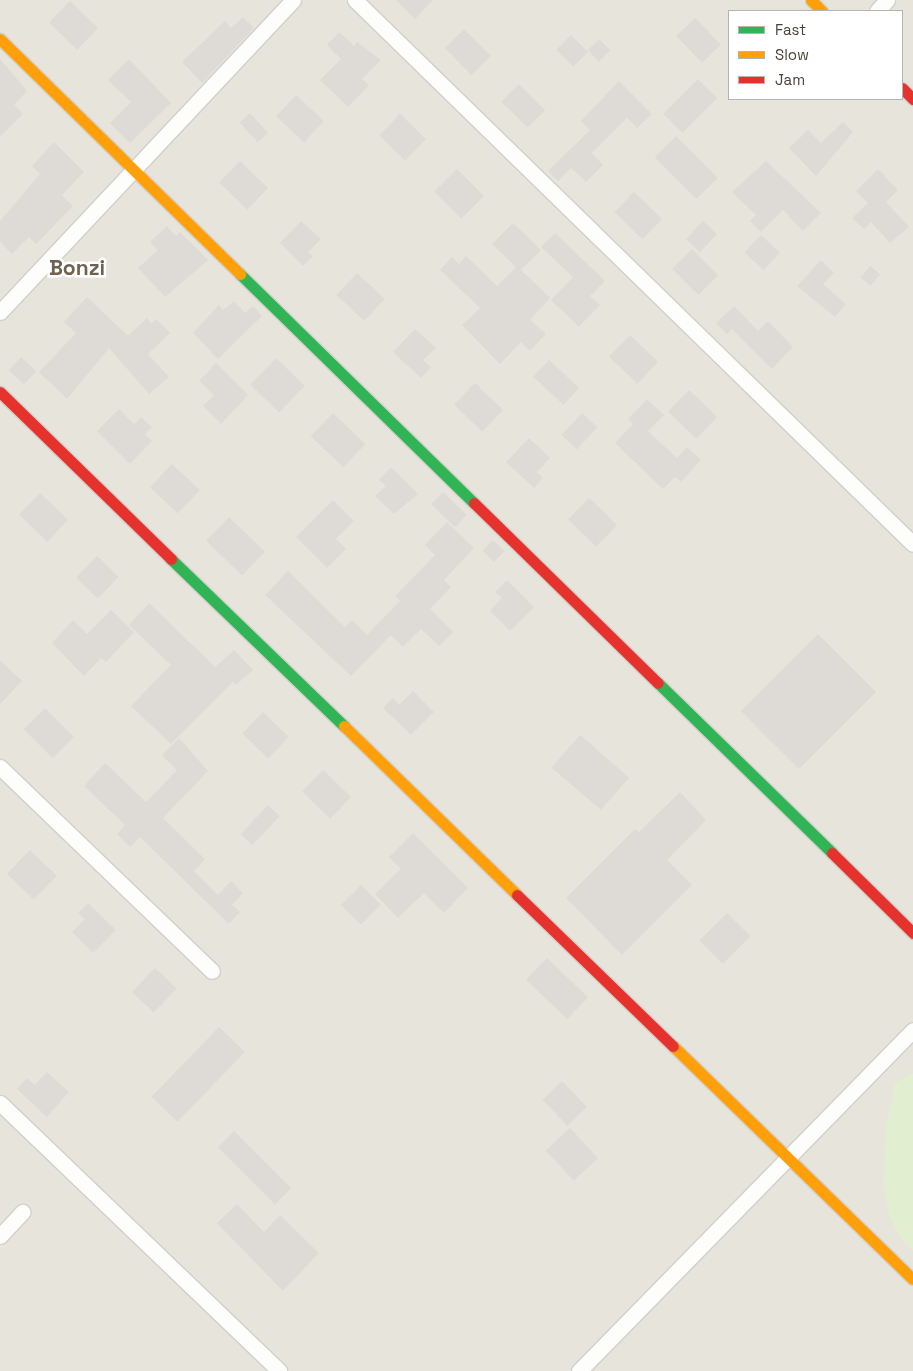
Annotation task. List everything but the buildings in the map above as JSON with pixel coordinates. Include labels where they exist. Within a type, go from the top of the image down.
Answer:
[{"type":"main road","points":[[811,0],[821,10]]},
{"type":"main road","points":[[0,39],[913,933]]},
{"type":"main road","points":[[0,392],[913,1279]]},
{"type":"street","points":[[0,312],[293,0]]},
{"type":"street","points":[[355,0],[913,544]]},
{"type":"street","points":[[878,10],[887,0]]},
{"type":"street","points":[[0,767],[212,970]]},
{"type":"street","points":[[580,1371],[913,1030]]},
{"type":"street","points":[[0,1103],[279,1371]]},
{"type":"street","points":[[0,1236],[22,1212]]},
{"type":"shaded area","points":[[0,0],[913,0],[913,1371],[0,1371]]},
{"type":"green space","points":[[913,1073],[913,1251],[900,1237],[889,1215],[883,1182],[886,1125],[895,1083]]},
{"type":"traffic: fast","points":[[240,274],[474,503]]},
{"type":"traffic: fast","points":[[171,559],[344,726]]},
{"type":"traffic: fast","points":[[658,683],[832,853]]},
{"type":"traffic: slow","points":[[811,0],[821,10]]},
{"type":"traffic: slow","points":[[0,39],[240,274]]},
{"type":"traffic: slow","points":[[344,726],[517,895]]},
{"type":"traffic: slow","points":[[673,1046],[913,1279]]},
{"type":"traffic: jam","points":[[903,89],[913,99]]},
{"type":"traffic: jam","points":[[0,392],[171,559]]},
{"type":"traffic: jam","points":[[474,503],[658,683]]},
{"type":"traffic: jam","points":[[832,853],[913,933]]},
{"type":"traffic: jam","points":[[517,895],[673,1046]]},
{"type":"district","name":"Bonzi","points":[[77,268]]}]
